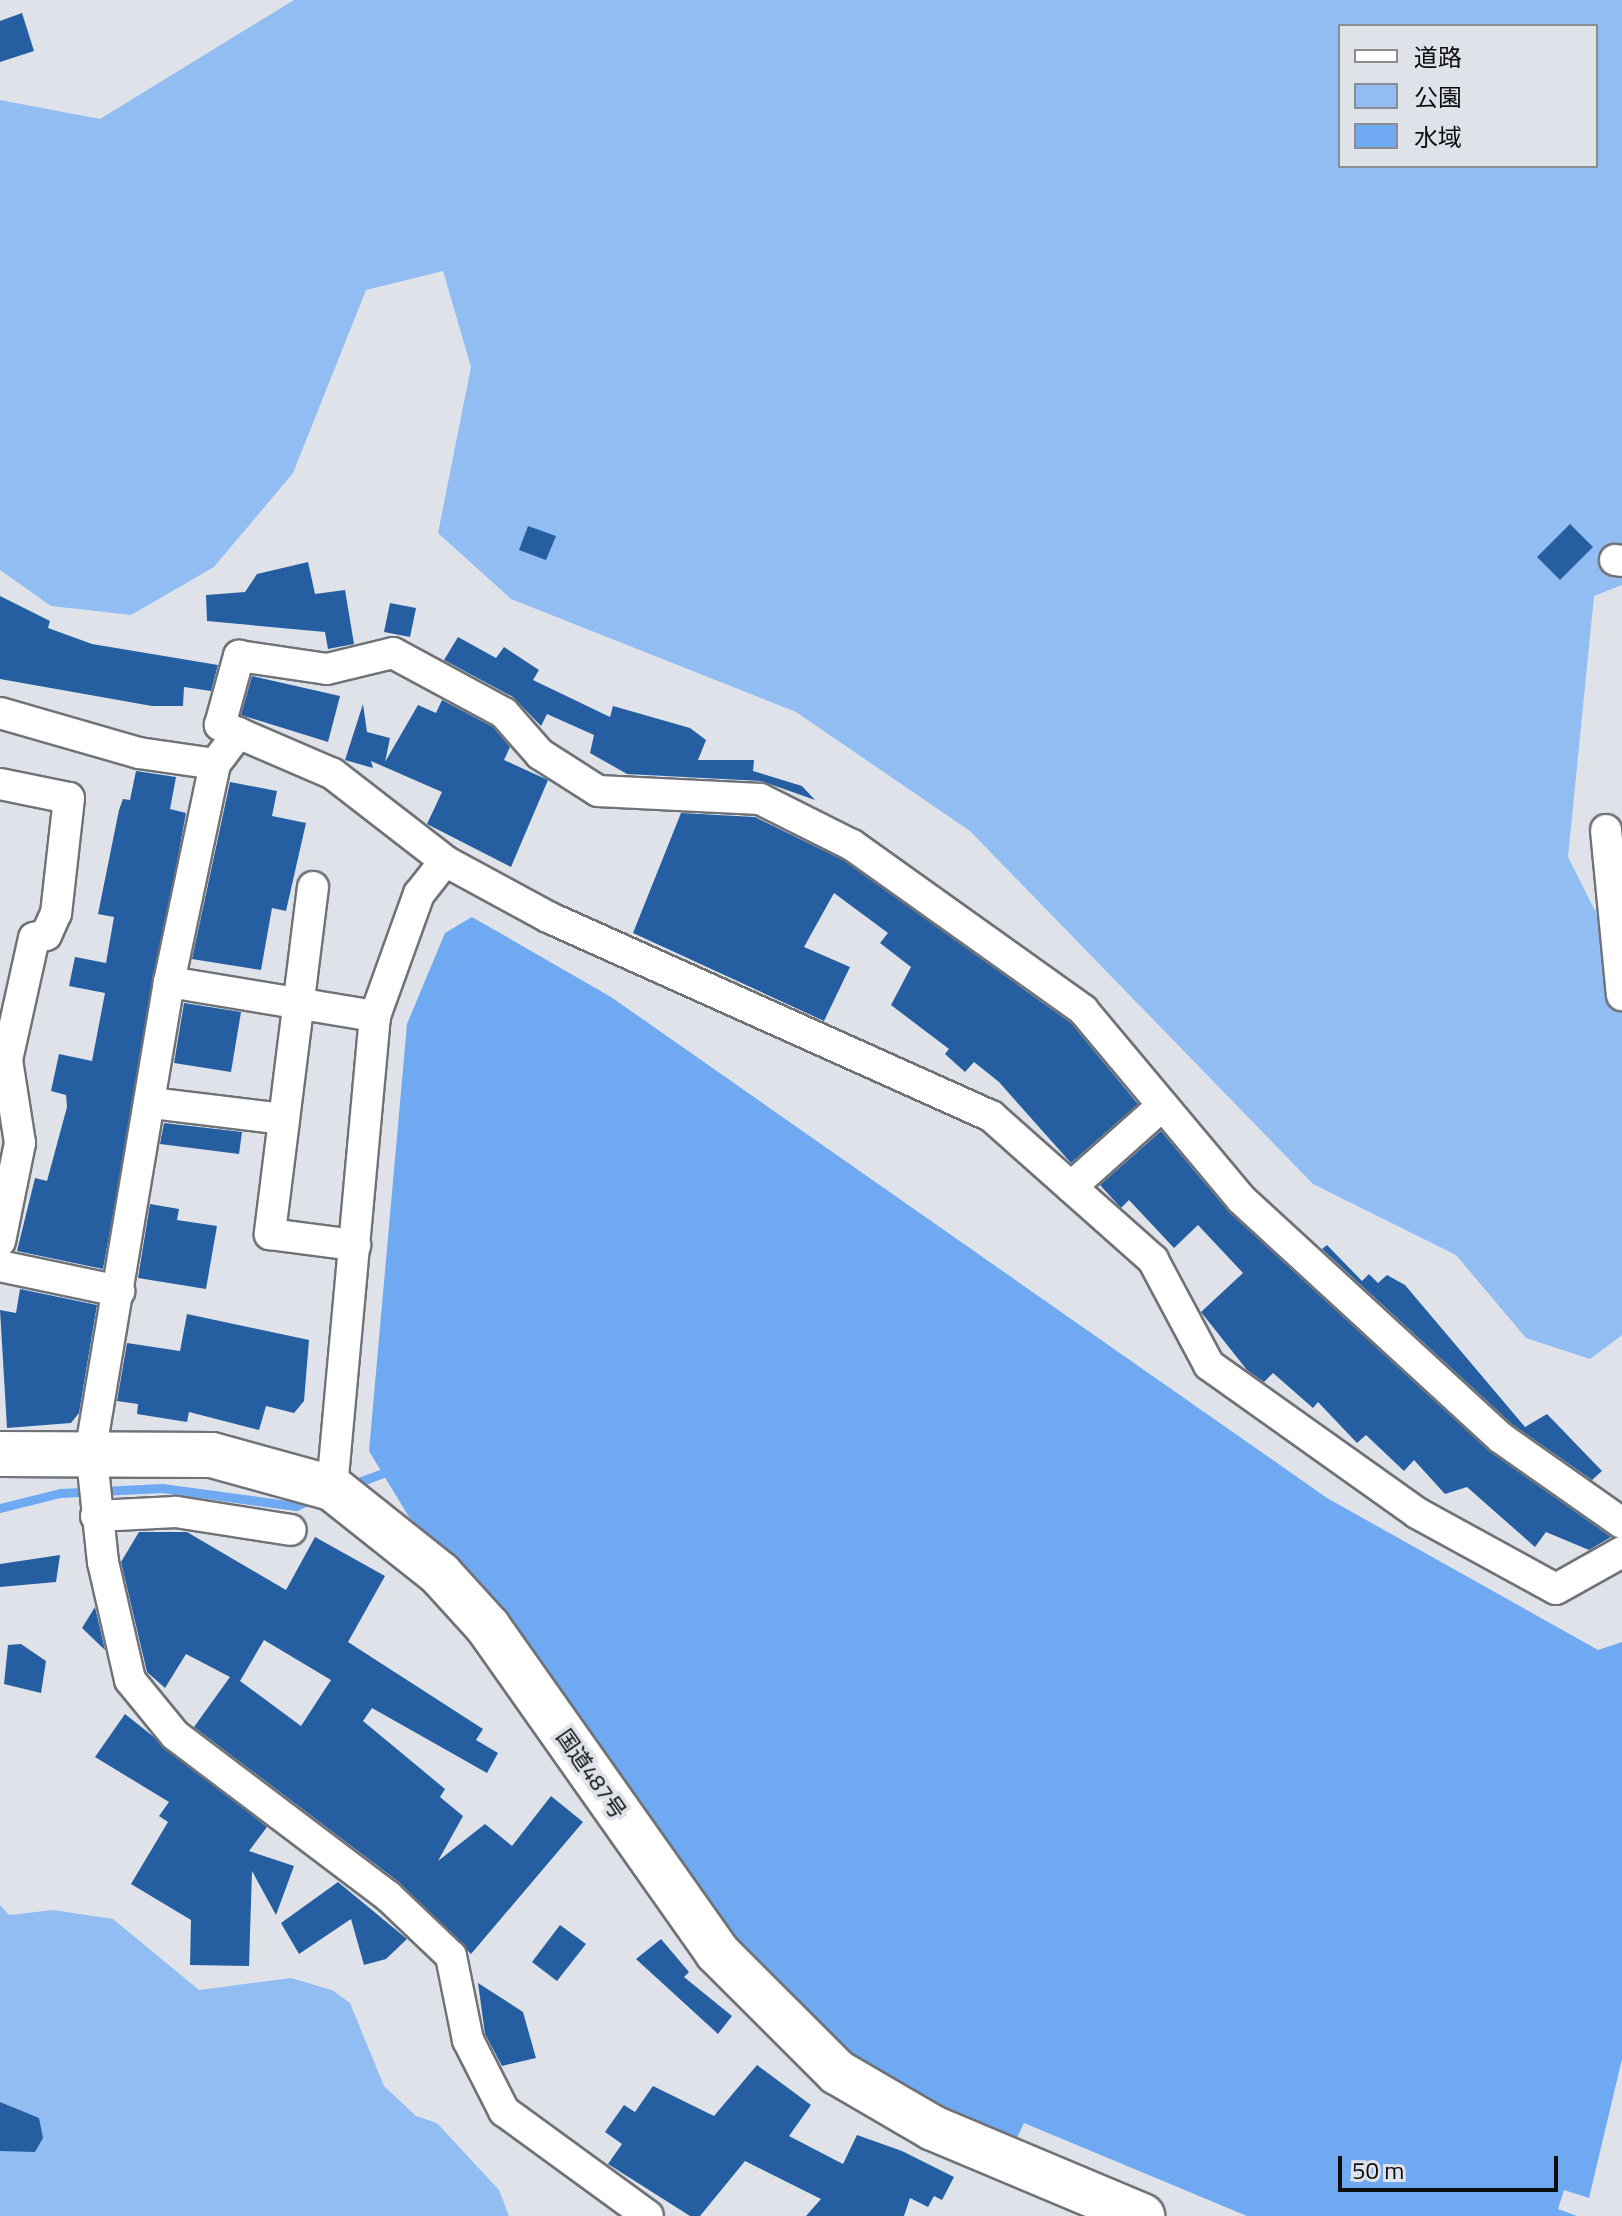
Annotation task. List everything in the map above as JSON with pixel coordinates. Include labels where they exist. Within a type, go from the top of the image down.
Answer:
[{"type":"highway","name":"国道487号","points":[[0,1454],[91,1450],[212,1455],[332,1488],[440,1574],[488,1627],[717,1952],[837,2072],[933,2128],[1142,2216]]},
{"type":"street","points":[[1622,1523],[1501,1438],[1241,1199],[1083,1010],[852,845],[760,799],[598,791],[540,754],[504,713],[393,653],[327,669],[239,656],[220,725],[333,774],[445,861],[548,917],[991,1116],[1153,1260],[1209,1365],[1417,1513],[1556,1589],[1622,1552]]},
{"type":"street","points":[[0,713],[139,753],[215,764]]},
{"type":"street","points":[[238,733],[215,764],[169,982],[91,1450],[96,1516],[130,1680],[175,1735],[388,1896],[451,1956],[468,2040],[504,2111],[648,2216]]},
{"type":"street","points":[[0,784],[69,798],[56,913],[46,935],[34,938],[3,1059],[20,1143],[0,1241]]},
{"type":"street","points":[[1606,830],[1622,995]]},
{"type":"street","points":[[332,1488],[375,1016],[419,894],[445,861]]},
{"type":"street","points":[[313,887],[270,1234],[355,1245]]},
{"type":"street","points":[[169,982],[299,999],[375,1016]]},
{"type":"street","points":[[151,1103],[284,1119]]},
{"type":"street","points":[[1071,1187],[1162,1106]]},
{"type":"street","points":[[0,1266],[119,1291]]},
{"type":"street","points":[[96,1516],[176,1512],[291,1530]]},
{"type":"green space","points":[[294,0],[1622,0],[1622,585],[1594,596],[1568,857],[1622,964],[1622,1335],[1590,1359],[1526,1338],[1456,1255],[1313,1184],[970,831],[796,712],[511,599],[438,533],[471,367],[443,271],[366,290],[293,473],[214,567],[131,615],[51,606],[0,570],[0,100],[100,119]]},
{"type":"green space","points":[[0,1905],[9,1915],[53,1910],[113,1919],[199,1990],[291,1978],[332,1990],[350,2003],[384,2086],[416,2116],[437,2123],[499,2190],[509,2216],[0,2216]]},
{"type":"water","points":[[472,917],[611,997],[1327,1498],[1598,1650],[1622,1642],[1622,2059],[1589,2198],[1564,2190],[1558,2209],[1577,2216],[1247,2216],[1024,2123],[1013,2146],[869,2076],[733,1945],[465,1571],[409,1517],[369,1451],[407,1024],[445,933]]},
{"type":"building","points":[[22,13],[34,51],[0,62],[0,21]]},
{"type":"building","points":[[1570,524],[1593,547],[1560,580],[1537,557]]},
{"type":"building","points":[[528,526],[556,536],[546,560],[519,550]]},
{"type":"building","points":[[308,562],[315,594],[345,590],[354,644],[328,649],[325,632],[207,621],[206,595],[245,592],[257,574]]},
{"type":"building","points":[[0,596],[50,621],[48,628],[92,644],[218,665],[211,691],[184,687],[183,706],[152,706],[0,679]]},
{"type":"building","points":[[390,603],[416,608],[410,637],[384,632]]},
{"type":"building","points":[[458,637],[496,658],[504,647],[539,670],[533,680],[610,717],[613,706],[690,728],[706,740],[698,760],[754,760],[753,771],[802,786],[815,800],[761,781],[627,774],[590,753],[594,735],[547,714],[541,726],[513,697],[444,660]]},
{"type":"building","points":[[252,676],[340,696],[328,742],[241,715]]},
{"type":"building","points":[[442,700],[493,727],[510,747],[504,760],[548,780],[511,867],[427,824],[442,792],[371,761],[373,768],[345,760],[363,704],[367,732],[390,738],[385,762],[418,705],[436,713]]},
{"type":"building","points":[[136,771],[176,777],[170,809],[186,813],[103,1269],[17,1251],[35,1178],[47,1181],[67,1107],[66,1095],[51,1091],[59,1054],[92,1061],[105,993],[69,986],[75,957],[106,963],[114,917],[98,914],[119,810],[123,799],[130,800]]},
{"type":"building","points":[[230,782],[277,791],[272,816],[306,823],[286,911],[272,908],[261,970],[192,959]]},
{"type":"building","points":[[681,813],[755,817],[843,860],[1071,1023],[1138,1104],[1071,1163],[999,1082],[974,1062],[965,1072],[945,1054],[949,1049],[891,1005],[911,967],[880,943],[888,933],[834,893],[804,947],[850,967],[824,1021],[633,933]]},
{"type":"building","points":[[184,1003],[241,1012],[231,1072],[174,1063]]},
{"type":"building","points":[[164,1123],[242,1132],[239,1154],[160,1144]]},
{"type":"building","points":[[1161,1131],[1229,1212],[1489,1451],[1611,1537],[1589,1550],[1546,1532],[1535,1547],[1467,1487],[1445,1494],[1414,1460],[1404,1471],[1366,1435],[1357,1443],[1318,1402],[1313,1408],[1273,1373],[1264,1382],[1247,1370],[1201,1312],[1243,1273],[1198,1225],[1174,1248],[1129,1200],[1121,1208],[1100,1185]]},
{"type":"building","points":[[150,1204],[179,1209],[177,1220],[217,1226],[206,1289],[138,1278]]},
{"type":"building","points":[[1327,1245],[1362,1281],[1369,1274],[1378,1283],[1387,1275],[1405,1285],[1525,1427],[1547,1414],[1602,1471],[1592,1480],[1512,1424],[1322,1249]]},
{"type":"building","points":[[20,1289],[97,1305],[79,1413],[71,1423],[7,1428],[0,1310],[16,1313]]},
{"type":"building","points":[[187,1314],[309,1340],[304,1401],[294,1413],[266,1406],[259,1430],[189,1412],[187,1422],[137,1414],[138,1404],[117,1401],[127,1343],[180,1351]]},
{"type":"building","points":[[139,1532],[187,1532],[286,1590],[315,1537],[385,1576],[348,1642],[483,1729],[476,1740],[498,1753],[487,1773],[372,1708],[363,1721],[445,1789],[440,1797],[463,1816],[438,1861],[485,1824],[512,1846],[551,1796],[583,1822],[471,1954],[399,1882],[194,1727],[230,1677],[186,1654],[165,1688],[147,1672],[121,1562]],"holes":[[[264,1640],[331,1680],[301,1726],[240,1681]]]},
{"type":"building","points":[[60,1555],[56,1582],[0,1587],[0,1564]]},
{"type":"building","points":[[95,1607],[105,1650],[82,1628]]},
{"type":"building","points":[[21,1644],[46,1661],[41,1693],[4,1684],[8,1645]]},
{"type":"building","points":[[125,1714],[267,1827],[249,1851],[294,1866],[276,1915],[252,1871],[249,1966],[190,1965],[191,1920],[131,1884],[168,1822],[159,1816],[169,1802],[95,1757]]},
{"type":"building","points":[[338,1882],[407,1939],[386,1959],[364,1965],[351,1919],[299,1954],[281,1923]]},
{"type":"building","points":[[560,1925],[586,1944],[557,1981],[532,1962]]},
{"type":"building","points":[[661,1939],[689,1972],[684,1977],[732,2016],[718,2034],[636,1959]]},
{"type":"building","points":[[478,1983],[523,2012],[536,2058],[502,2066],[485,2034]]},
{"type":"building","points":[[757,2065],[811,2105],[789,2136],[843,2164],[857,2135],[902,2151],[954,2177],[942,2200],[934,2196],[928,2207],[910,2198],[904,2216],[806,2216],[821,2199],[745,2161],[700,2216],[690,2216],[608,2164],[622,2144],[605,2132],[624,2105],[635,2112],[653,2086],[714,2116]]},
{"type":"building","points":[[0,2102],[39,2118],[43,2138],[35,2152],[0,2151]]},
{"type":"waterway","points":[[348,1486],[391,1470]]},
{"type":"waterway","points":[[0,1508],[60,1493],[162,1488],[296,1506],[312,1499]]}]
